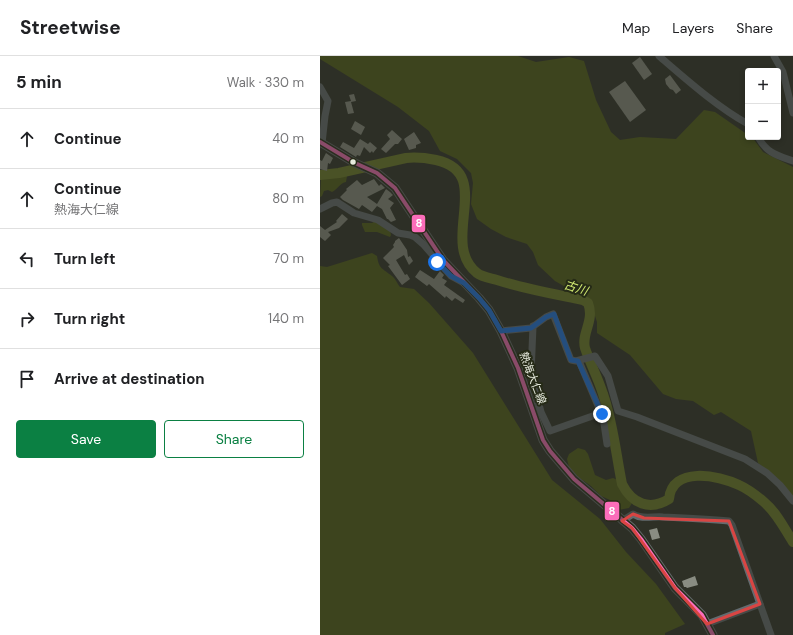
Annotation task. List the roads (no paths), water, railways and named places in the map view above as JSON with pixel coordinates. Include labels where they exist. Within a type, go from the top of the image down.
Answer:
[{"type":"main road","name":"熱海大仁線","points":[[321,142],[372,171],[396,188],[443,260],[489,310],[501,331],[518,368],[543,440],[550,451],[574,479],[632,528],[641,538],[675,588],[694,606],[713,635]]},
{"type":"street","points":[[659,56],[737,118],[745,122]]},
{"type":"street","points":[[774,56],[783,72],[793,113]]},
{"type":"street","points":[[320,87],[328,101],[323,110],[321,142]]},
{"type":"street","points":[[760,140],[763,146],[769,151],[793,162]]},
{"type":"street","points":[[320,210],[332,203],[337,202],[354,213],[378,220],[398,233],[412,236],[420,241],[451,276],[464,283]]},
{"type":"street","points":[[501,331],[527,328],[554,314],[571,360],[580,360],[595,356],[608,376],[618,411],[745,458],[767,473],[780,485],[793,501]]},
{"type":"street","points":[[533,326],[530,369],[541,412],[548,431],[551,432],[601,413]]},
{"type":"street","points":[[580,360],[603,417],[607,444]]},
{"type":"street","points":[[622,521],[633,514],[637,517],[644,518],[662,517],[729,521],[732,525],[771,635]]},
{"type":"street","points":[[707,624],[760,604]]},
{"type":"waterway","name":"古川","points":[[320,175],[339,173],[406,158],[436,160],[453,167],[462,179],[465,193],[463,244],[467,260],[477,273],[518,286],[583,300],[588,303],[590,316],[584,342],[585,348],[606,405],[612,427],[622,484],[626,491],[636,501],[642,504],[655,505],[669,499],[672,489],[678,481],[687,477],[708,476],[730,481],[752,493],[769,506],[793,542]]}]
